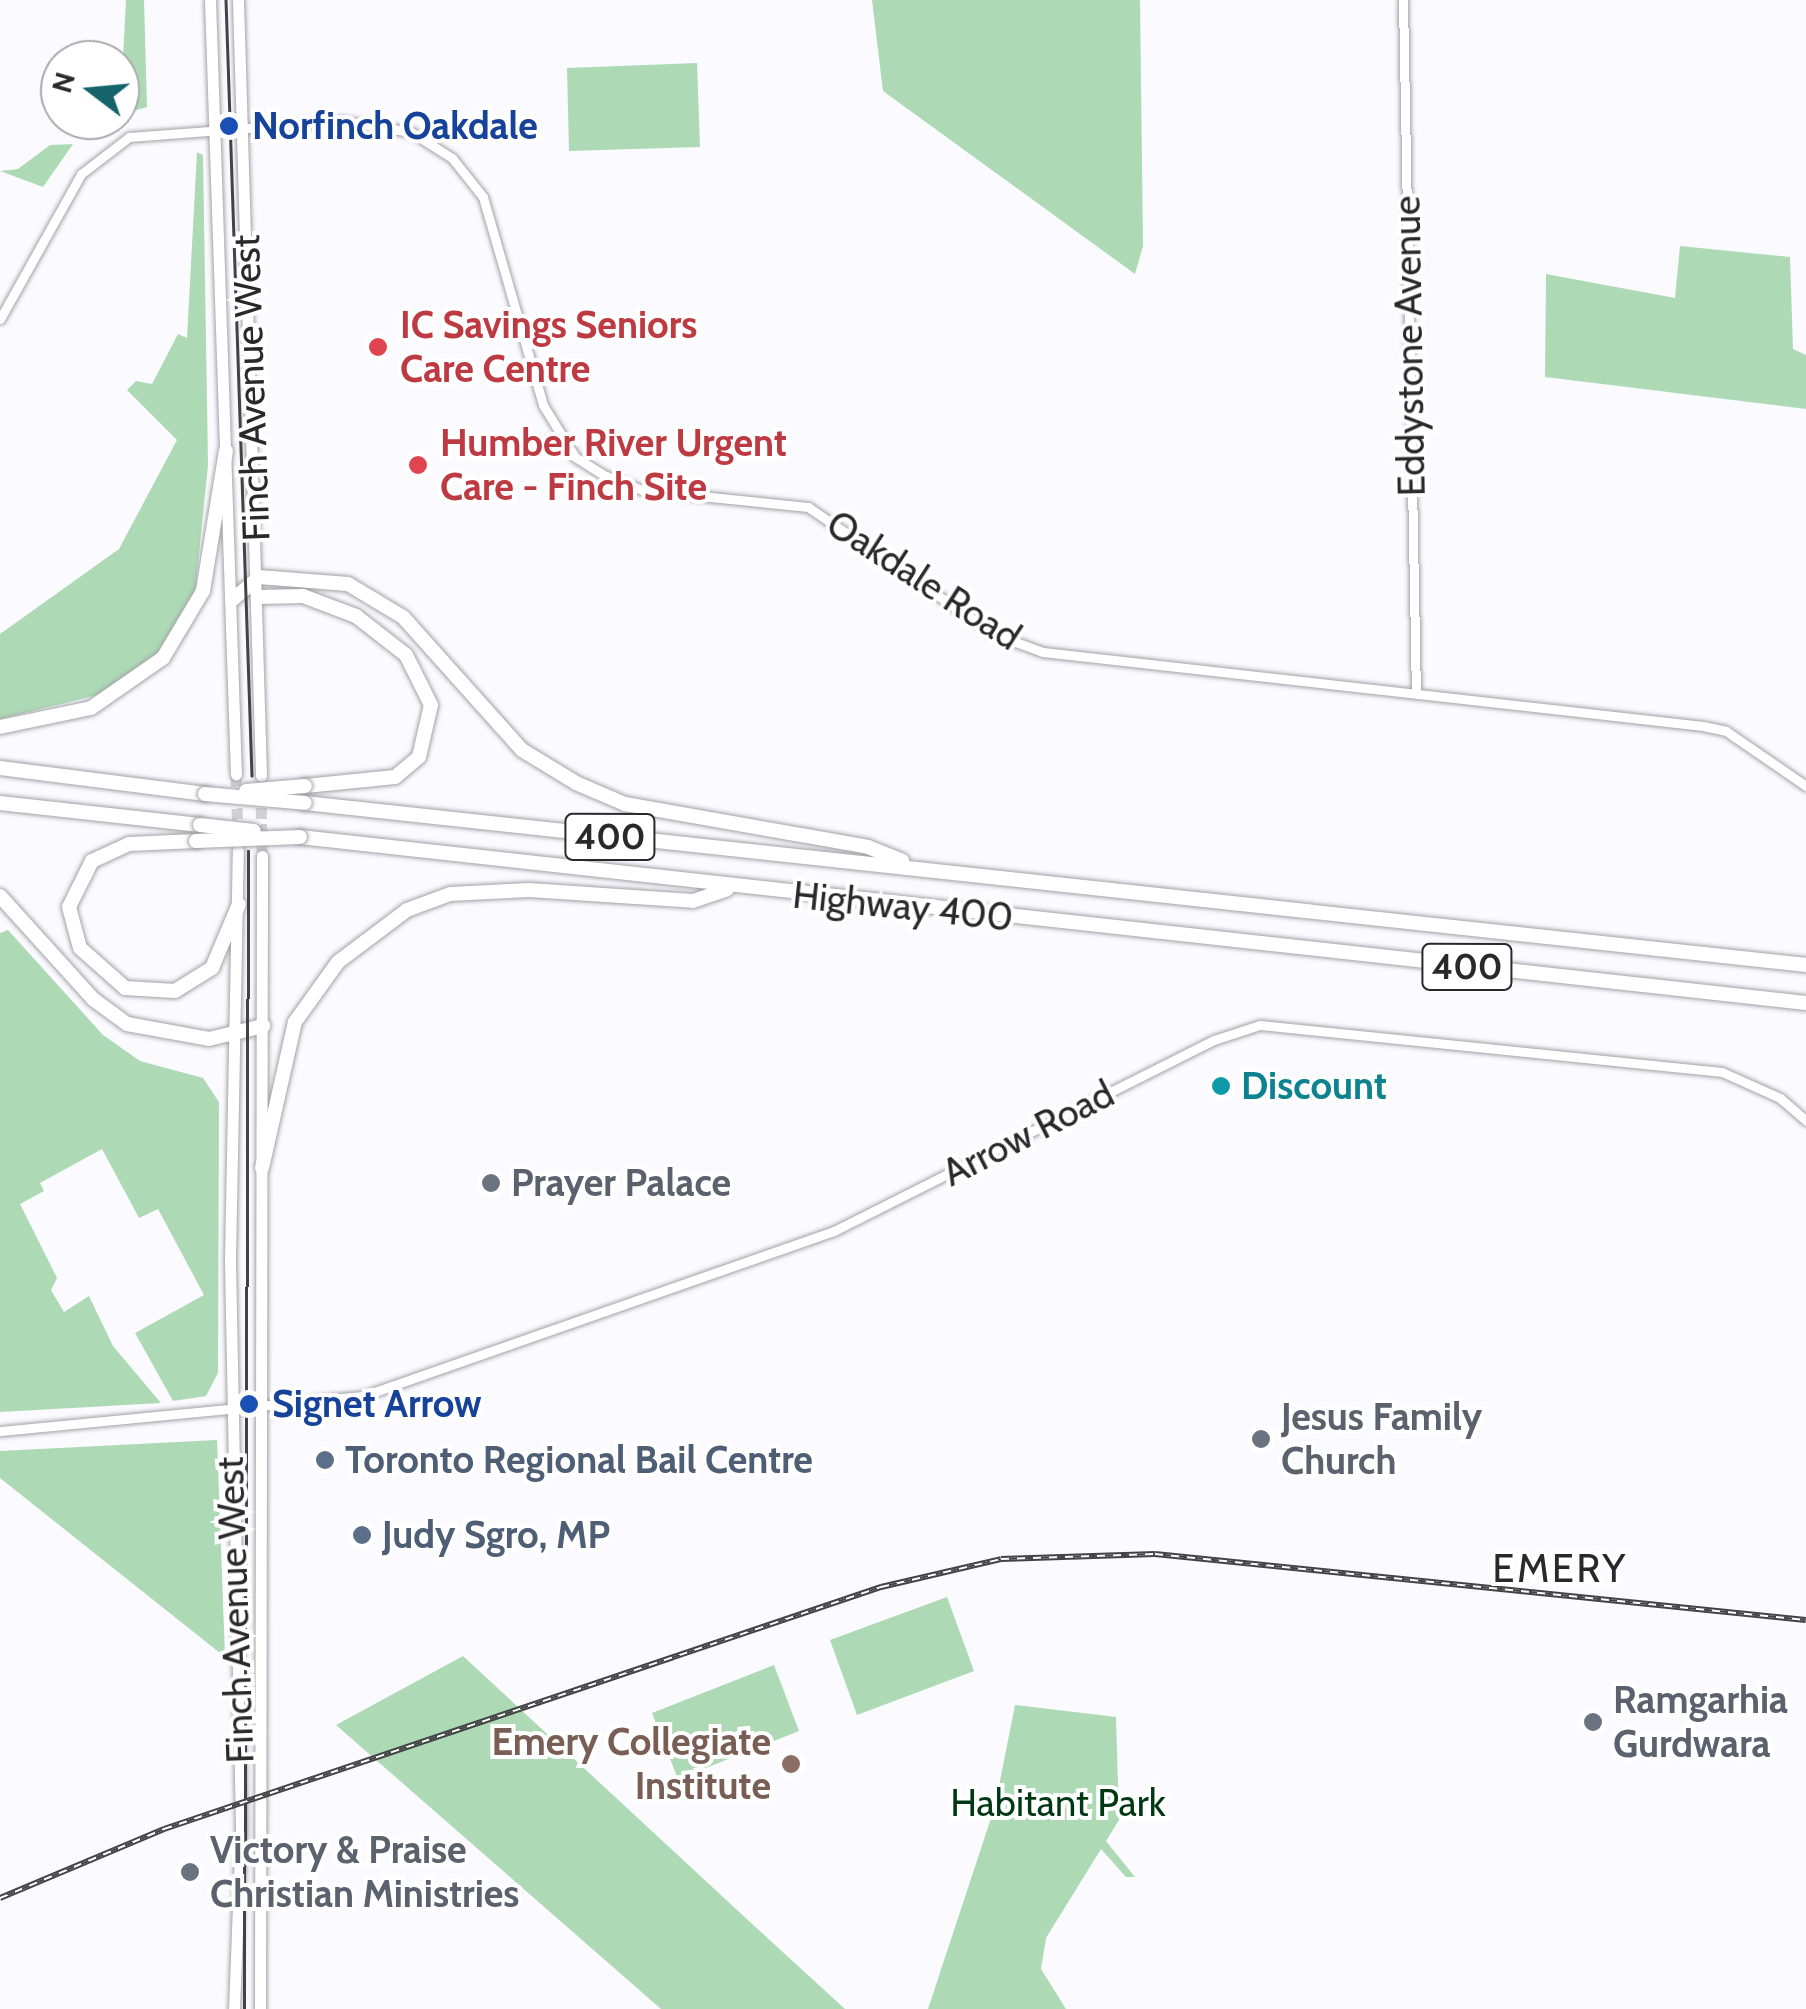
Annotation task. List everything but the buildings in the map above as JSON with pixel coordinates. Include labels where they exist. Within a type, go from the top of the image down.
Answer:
[{"type":"highway","points":[[0,727],[91,708],[163,658],[206,581],[226,451]]},
{"type":"highway","points":[[232,600],[259,577],[329,579],[389,606],[522,750],[576,783],[625,804],[868,848],[916,868]]},
{"type":"highway","points":[[205,794],[395,777],[420,756],[431,704],[406,655],[356,616],[303,596],[260,597]]},
{"type":"highway","name":"Highway 400","points":[[0,768],[205,794],[1806,964]]},
{"type":"highway","name":"Highway 400","points":[[0,803],[1806,1004]]},
{"type":"highway","points":[[238,904],[212,968],[175,991],[124,988],[80,948],[69,908],[92,861],[129,844],[300,837]]},
{"type":"highway","points":[[262,1168],[295,1022],[338,962],[406,910],[450,894],[530,890],[693,900],[732,886]]},
{"type":"highway","points":[[0,896],[92,1000],[127,1024],[192,1039],[237,1034],[263,1026]]},
{"type":"main road","name":"Finch Avenue West","points":[[210,0],[236,775]]},
{"type":"main road","name":"Finch Avenue West","points":[[238,0],[260,597],[261,776]]},
{"type":"main road","name":"Finch Avenue West","points":[[234,2009],[241,1829],[230,1410],[238,850]]},
{"type":"main road","name":"Finch Avenue West","points":[[260,2009],[262,856]]},
{"type":"street","name":"Eddystone Avenue","points":[[1403,0],[1416,693]]},
{"type":"street","name":"Oakdale Road","points":[[0,320],[62,203],[104,152],[150,132],[343,121],[411,132],[452,158],[483,197],[555,430],[575,457],[606,476],[643,490],[808,507],[994,634],[1044,652],[1726,730],[1806,786]]},
{"type":"street","name":"Arrow Road","points":[[0,1431],[363,1396],[834,1231],[1202,1046],[1260,1025],[1722,1072],[1780,1098],[1806,1122]]},
{"type":"green space","points":[[126,0],[144,0],[147,107],[140,109],[140,40],[124,40]]},
{"type":"green space","points":[[872,0],[1140,0],[1143,246],[1135,274],[883,91]]},
{"type":"green space","points":[[697,63],[700,147],[569,151],[567,68]]},
{"type":"green space","points":[[73,144],[43,187],[0,171],[18,169],[50,145]]},
{"type":"green space","points":[[197,152],[203,155],[208,465],[195,593],[158,655],[106,693],[0,719],[0,634],[119,549],[177,440],[127,390],[136,381],[152,384],[178,334],[187,338]]},
{"type":"green space","points":[[1680,246],[1790,257],[1793,349],[1806,355],[1806,409],[1545,377],[1546,274],[1675,298]]},
{"type":"green space","points":[[8,930],[103,1035],[140,1061],[203,1078],[219,1102],[218,1373],[206,1396],[173,1401],[135,1333],[204,1295],[158,1209],[139,1218],[102,1149],[40,1183],[44,1191],[20,1204],[57,1278],[51,1290],[64,1312],[89,1296],[113,1346],[161,1403],[0,1412],[0,933]]},
{"type":"green space","points":[[217,1440],[225,1657],[0,1478],[0,1451]]},
{"type":"green space","points":[[947,1597],[974,1671],[857,1715],[830,1640]]},
{"type":"green space","points":[[463,1656],[845,2009],[661,2009],[336,1725]]},
{"type":"green space","points":[[774,1665],[799,1731],[678,1779],[652,1713]]},
{"type":"green space","name":"Habitant Park","points":[[1015,1705],[1116,1717],[1119,1820],[1106,1841],[1135,1877],[1126,1877],[1101,1849],[1046,1938],[1041,1969],[1066,2009],[928,2009],[995,1806]]},
{"type":"tunnel","points":[[236,775],[238,836]]},
{"type":"tunnel","points":[[261,791],[262,856]]},
{"type":"tram line","points":[[226,0],[252,776]]},
{"type":"tram line","points":[[244,2009],[248,851]]},
{"type":"railway","points":[[0,1898],[164,1829],[881,1587],[1001,1559],[1155,1554],[1806,1620]]},
{"type":"place","name":"Norfinch Oakdale","points":[[229,126]]},
{"type":"place","name":"IC Savings Seniors Care Centre","points":[[378,347]]},
{"type":"place","name":"Humber River Urgent Care - Finch Site","points":[[418,465]]},
{"type":"place","name":"Discount","points":[[1221,1086]]},
{"type":"place","name":"Prayer Palace","points":[[491,1183]]},
{"type":"place","name":"Signet Arrow","points":[[249,1404]]},
{"type":"place","name":"Jesus Family Church","points":[[1261,1439]]},
{"type":"place","name":"Toronto Regional Bail Centre","points":[[325,1460]]},
{"type":"place","name":"Judy Sgro, MP","points":[[362,1535]]},
{"type":"place","name":"Ramgarhia Gurdwara","points":[[1593,1722]]},
{"type":"place","name":"Emery Collegiate Institute","points":[[791,1764]]},
{"type":"place","name":"Victory & Praise Christian Ministries","points":[[190,1872]]},
{"type":"district","name":"EMERY","points":[[1560,1568]]}]
